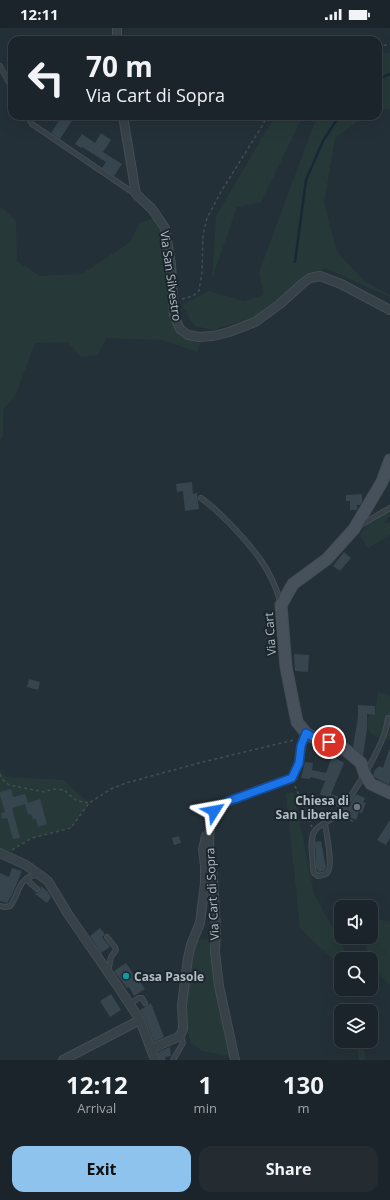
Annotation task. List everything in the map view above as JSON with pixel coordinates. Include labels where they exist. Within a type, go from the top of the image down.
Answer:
[{"type":"street","points":[[124,120],[136,194]]},
{"type":"street","name":"Via San Silvestro","points":[[136,194],[152,209],[165,228],[171,264],[174,315],[180,329],[188,335],[199,337],[213,336],[254,322],[280,304],[310,278],[320,276],[341,284],[390,310]]},
{"type":"street","name":"Via Cart","points":[[306,733],[297,722],[286,667],[281,605],[293,584],[327,560],[354,529],[382,482],[390,460]]},
{"type":"street","points":[[151,1049],[175,1039],[181,1034],[183,1029],[182,1005],[184,981],[191,945],[200,923],[205,877],[205,842],[209,821],[214,811],[229,801],[292,778],[299,763],[301,746],[306,733],[318,740],[340,745],[361,763],[365,775],[371,784],[390,793]]},
{"type":"street","name":"Via Cart di Sopra","points":[[214,811],[210,825],[209,842],[213,877],[216,930],[215,952],[219,986],[235,1060]]},
{"type":"street","points":[[2,854],[26,865],[48,881],[68,914],[140,1020],[155,1060]]},
{"type":"street","points":[[63,1060],[140,1020]]},
{"type":"lane","points":[[0,66],[8,81]]},
{"type":"lane","points":[[30,120],[32,124],[136,194]]},
{"type":"lane","points":[[201,498],[214,507],[245,539],[260,558],[270,573],[277,589],[281,605]]},
{"type":"lane","points":[[354,529],[390,508]]},
{"type":"lane","points":[[324,823],[330,856],[330,866],[327,874],[318,876],[314,873],[312,838],[314,832],[324,823],[340,814],[365,775],[384,735],[388,718]]},
{"type":"lane","points":[[0,906],[10,906],[15,898],[18,888],[23,881],[29,877],[40,875]]},
{"type":"lane","points":[[29,877],[28,881],[37,889]]},
{"type":"lane","points":[[106,969],[109,967],[111,957],[116,950],[115,946],[107,937]]},
{"type":"lane","points":[[130,1004],[139,998],[142,998],[145,1003]]},
{"type":"lane","points":[[173,1060],[183,1043],[181,1034]]},
{"type":"path","points":[[173,300],[185,299],[193,296],[199,290],[202,272],[203,235],[206,218],[265,120]]},
{"type":"path","points":[[2,854],[32,838],[71,828],[89,803],[111,789],[126,783],[297,739],[306,733]]},
{"type":"path","points":[[0,774],[2,779],[10,784],[44,792],[53,788],[64,790],[77,801],[89,803]]},
{"type":"path","points":[[292,778],[314,832]]},
{"type":"path","points":[[340,814],[354,822]]},
{"type":"green space","points":[[390,53],[390,109],[382,110],[382,54]]},
{"type":"green space","points":[[273,120],[301,120],[261,202],[237,207],[212,279],[216,216]]},
{"type":"green space","points":[[316,120],[360,120],[335,138],[324,203],[337,252],[364,281],[390,295],[390,297],[325,268],[254,317],[214,330],[194,326],[182,305],[209,291],[244,301],[264,295],[259,272]]},
{"type":"green space","points":[[0,208],[2,208],[16,221],[17,261],[40,276],[82,274],[129,243],[140,223],[153,218],[163,229],[177,331],[201,342],[197,352],[163,340],[106,338],[98,355],[81,357],[68,342],[35,343],[16,394],[3,410],[3,436],[0,441]]},
{"type":"green space","points":[[390,505],[390,516],[384,523],[390,522],[390,535],[368,548],[360,535],[375,512]]},
{"type":"green space","points":[[378,692],[390,696],[390,740],[380,738],[371,733],[367,724],[370,715],[375,714]]},
{"type":"green space","points":[[0,771],[7,777],[63,780],[89,803],[71,828],[32,838],[4,855],[4,849],[3,852],[0,851]]},
{"type":"green space","points":[[286,793],[294,793],[314,894],[334,930],[334,944],[342,944],[344,952],[334,952],[334,960],[300,928]]},
{"type":"green space","points":[[378,919],[390,921],[390,985],[378,973],[378,952],[367,952],[364,944],[378,944]]},
{"type":"green space","points":[[215,939],[234,1057],[202,1051],[191,1043],[182,1013],[193,940]]},
{"type":"green space","points":[[357,1048],[363,1048],[366,1060],[359,1060]]},
{"type":"building","points":[[59,120],[72,120],[60,139],[51,133]]},
{"type":"building","points":[[101,133],[111,140],[103,152],[122,164],[114,176],[102,168],[106,162],[75,144],[82,134],[95,143]]},
{"type":"building","points":[[192,482],[193,494],[197,493],[199,509],[185,511],[183,491],[177,492],[176,484]]},
{"type":"building","points":[[362,494],[362,502],[360,505],[357,505],[357,510],[350,510],[350,501],[346,501],[346,495]]},
{"type":"building","points":[[344,552],[351,558],[340,571],[333,566]]},
{"type":"building","points":[[294,654],[309,655],[308,672],[295,671]]},
{"type":"building","points":[[29,679],[40,682],[38,690],[27,687]]},
{"type":"building","points":[[358,705],[375,706],[375,715],[367,714],[367,729],[363,756],[353,747],[358,717]]},
{"type":"building","points":[[389,750],[389,785],[373,775],[379,766],[383,768]]},
{"type":"building","points":[[332,756],[344,763],[331,794],[345,799],[340,808],[332,803],[334,801],[320,794],[325,781],[311,777],[310,779],[301,778],[305,762],[313,763],[312,770],[326,773]]},
{"type":"building","points":[[11,789],[13,797],[25,794],[28,803],[40,799],[47,824],[38,827],[36,819],[33,819],[31,814],[28,815],[25,804],[12,808],[20,838],[13,839],[7,818],[2,819],[1,813],[5,812],[0,795],[0,792]]},
{"type":"building","name":"Chiesa di San Liberale","points":[[356,794],[365,798],[363,802],[366,803],[362,813],[359,812],[356,820],[347,816],[349,812],[346,811]]},
{"type":"building","points":[[390,820],[390,838],[386,845],[377,840]]},
{"type":"building","points":[[179,836],[181,843],[174,845],[172,838]]},
{"type":"building","points":[[321,841],[326,868],[324,871],[319,872],[316,868],[315,842]]},
{"type":"building","points":[[12,868],[22,871],[7,903],[0,901],[0,873],[9,877]]},
{"type":"building","points":[[41,886],[51,897],[47,903],[35,894],[40,891]]},
{"type":"building","points":[[100,928],[105,934],[102,937],[110,947],[101,953],[90,936]]},
{"type":"building","name":"Casa Pasole","points":[[126,963],[145,989],[134,996],[129,987],[127,988],[114,971]]},
{"type":"building","points":[[111,994],[121,1010],[110,1017],[100,1001]]},
{"type":"building","points":[[151,1003],[164,1037],[154,1042],[145,1018],[140,1010]]},
{"type":"building","points":[[170,1047],[171,1056],[165,1057],[166,1060],[160,1060],[158,1052]]},
{"type":"waterway","points":[[382,77],[390,74]]},
{"type":"waterway","points":[[295,262],[306,180],[323,141],[336,120]]},
{"type":"place","name":"Chiesa di San Liberale","points":[[357,807]]},
{"type":"place","name":"Casa Pasole","points":[[126,976]]},
{"type":"route","points":[[214,811],[229,801],[292,778],[299,763],[301,746],[306,733],[318,740],[329,742]]}]
